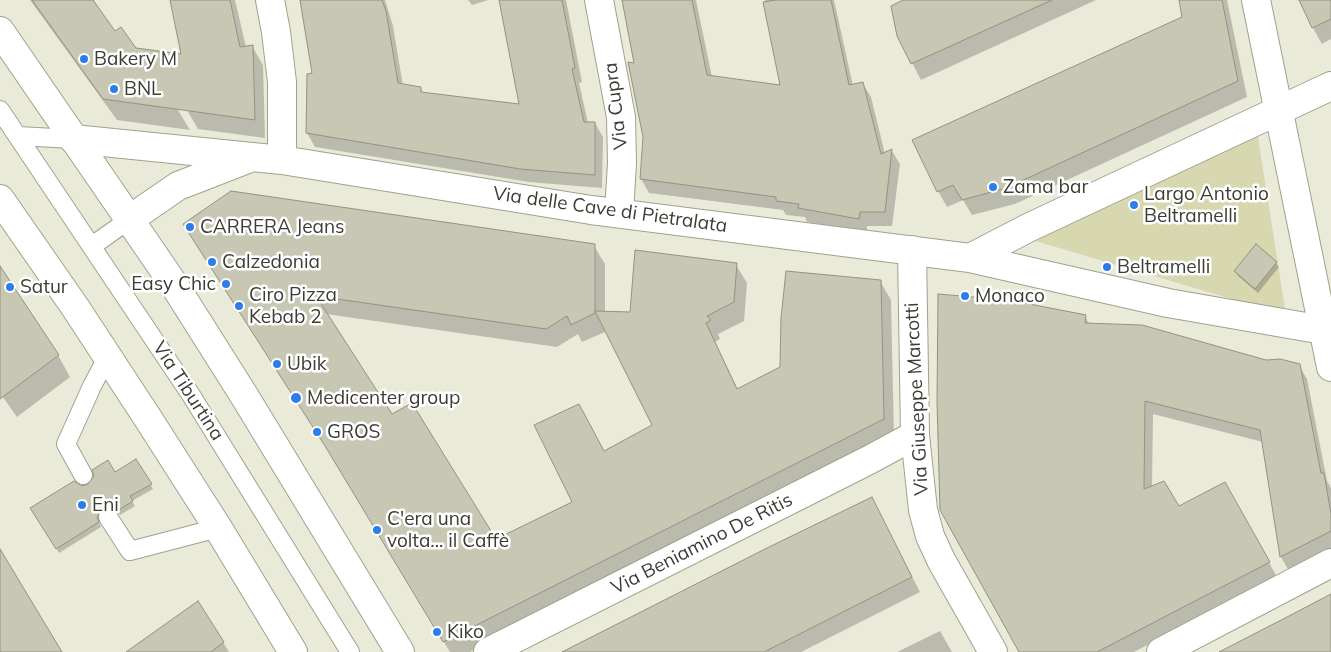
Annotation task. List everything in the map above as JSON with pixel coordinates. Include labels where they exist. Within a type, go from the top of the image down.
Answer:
[{"type":"street","points":[[270,0],[282,82],[284,131],[282,160]]},
{"type":"street","name":"Via Cupra","points":[[599,0],[621,117],[622,163],[619,213]]},
{"type":"street","points":[[1256,0],[1327,332],[1331,367]]},
{"type":"street","points":[[0,31],[173,283],[240,389],[400,652]]},
{"type":"street","points":[[970,258],[1030,227],[1331,86]]},
{"type":"street","name":"Via delle Cave di Pietralata","points":[[73,139],[282,160],[591,210],[970,258]]},
{"type":"street","name":"Via delle Cave di Pietralata","points":[[130,220],[178,186],[251,158]]},
{"type":"street","points":[[2,207],[108,356],[218,528],[293,652]]},
{"type":"street","name":"Via Giuseppe Marcotti","points":[[912,250],[914,435],[921,501],[930,536],[940,560],[993,652]]},
{"type":"street","points":[[970,258],[1168,303],[1327,332]]},
{"type":"street","name":"Via Beniamino De Ritis","points":[[488,652],[869,460],[914,435]]},
{"type":"street","points":[[1161,652],[1331,563]]},
{"type":"lane","name":"Via Tiburtina","points":[[0,110],[191,395],[350,652]]},
{"type":"lane","points":[[18,136],[73,139]]},
{"type":"lane","points":[[92,246],[130,220]]},
{"type":"lane","points":[[83,475],[66,444],[92,386],[108,356]]},
{"type":"lane","points":[[108,517],[130,551],[218,528]]},
{"type":"green space","points":[[1257,131],[1286,315],[1032,240]]},
{"type":"building","points":[[32,0],[93,0],[115,31],[121,27],[136,48],[181,54],[170,0],[230,0],[240,47],[253,45],[255,120],[103,99]]},
{"type":"building","points":[[300,0],[382,0],[386,11],[398,83],[421,87],[421,92],[519,104],[499,0],[562,0],[575,68],[572,69],[584,122],[595,122],[595,175],[520,169],[306,133],[307,74],[312,73]]},
{"type":"building","points":[[622,0],[692,0],[707,75],[780,85],[763,2],[776,0],[831,0],[849,85],[863,82],[881,154],[892,149],[885,212],[860,212],[859,219],[798,208],[799,204],[776,201],[776,197],[640,179],[643,137],[628,62],[634,63]]},
{"type":"building","points":[[903,0],[1052,0],[911,64],[897,36],[891,6]]},
{"type":"building","points":[[1179,0],[1222,0],[1238,81],[1006,188],[962,200],[953,185],[937,192],[912,140],[1182,17]]},
{"type":"building","points":[[1299,0],[1331,0],[1331,19],[1312,28]]},
{"type":"building","points":[[231,191],[595,244],[595,311],[630,312],[635,250],[737,263],[734,302],[707,316],[711,320],[706,323],[737,389],[780,367],[781,318],[786,271],[881,280],[884,419],[443,642],[325,446],[183,224]],"holes":[[[316,296],[546,329],[567,316],[571,325],[595,313],[595,311],[652,425],[604,451],[579,404],[534,425],[572,502],[496,539],[412,403],[392,414]]]},
{"type":"building","points":[[1256,244],[1277,262],[1255,289],[1234,271]]},
{"type":"building","points":[[0,266],[59,355],[0,399]]},
{"type":"building","points":[[938,294],[1009,300],[1086,315],[1085,323],[1142,325],[1266,360],[1280,359],[1300,364],[1321,473],[1324,473],[1331,514],[1331,531],[1280,557],[1260,430],[1145,401],[1144,489],[1164,481],[1179,506],[1225,482],[1270,562],[1097,652],[1019,652],[940,510],[937,402]]},
{"type":"building","name":"Eni","points":[[136,459],[152,484],[130,496],[133,501],[117,511],[108,506],[102,508],[97,517],[99,522],[56,549],[30,508],[74,481],[82,486],[88,484],[94,476],[92,470],[108,460],[115,472]]},
{"type":"building","points":[[872,497],[912,577],[764,652],[562,652],[767,548]]},
{"type":"building","points":[[0,549],[62,652],[0,652]]},
{"type":"building","points":[[1331,594],[1331,652],[1219,652],[1289,616]]},
{"type":"building","points":[[198,601],[224,642],[211,652],[126,652]]},
{"type":"place","name":"Bakery M","points":[[84,59]]},
{"type":"place","name":"BNL","points":[[114,89]]},
{"type":"place","name":"Zama bar","points":[[993,187]]},
{"type":"place","name":"Largo Antonio Beltramelli","points":[[1134,205]]},
{"type":"place","name":"CARRERA Jeans","points":[[190,227]]},
{"type":"place","name":"Calzedonia","points":[[212,262]]},
{"type":"place","name":"Beltramelli","points":[[1107,267]]},
{"type":"place","name":"Easy Chic","points":[[226,284]]},
{"type":"place","name":"Satur","points":[[10,287]]},
{"type":"place","name":"Monaco","points":[[965,296]]},
{"type":"place","name":"Ciro Pizza Kebab 2","points":[[239,306]]},
{"type":"place","name":"Ubik","points":[[277,364]]},
{"type":"place","name":"Medicenter group","points":[[296,398]]},
{"type":"place","name":"GROS","points":[[317,432]]},
{"type":"place","name":"Eni","points":[[82,505]]},
{"type":"place","name":"C'era una volta... il Caffè","points":[[377,530]]},
{"type":"place","name":"Kiko","points":[[437,632]]}]
